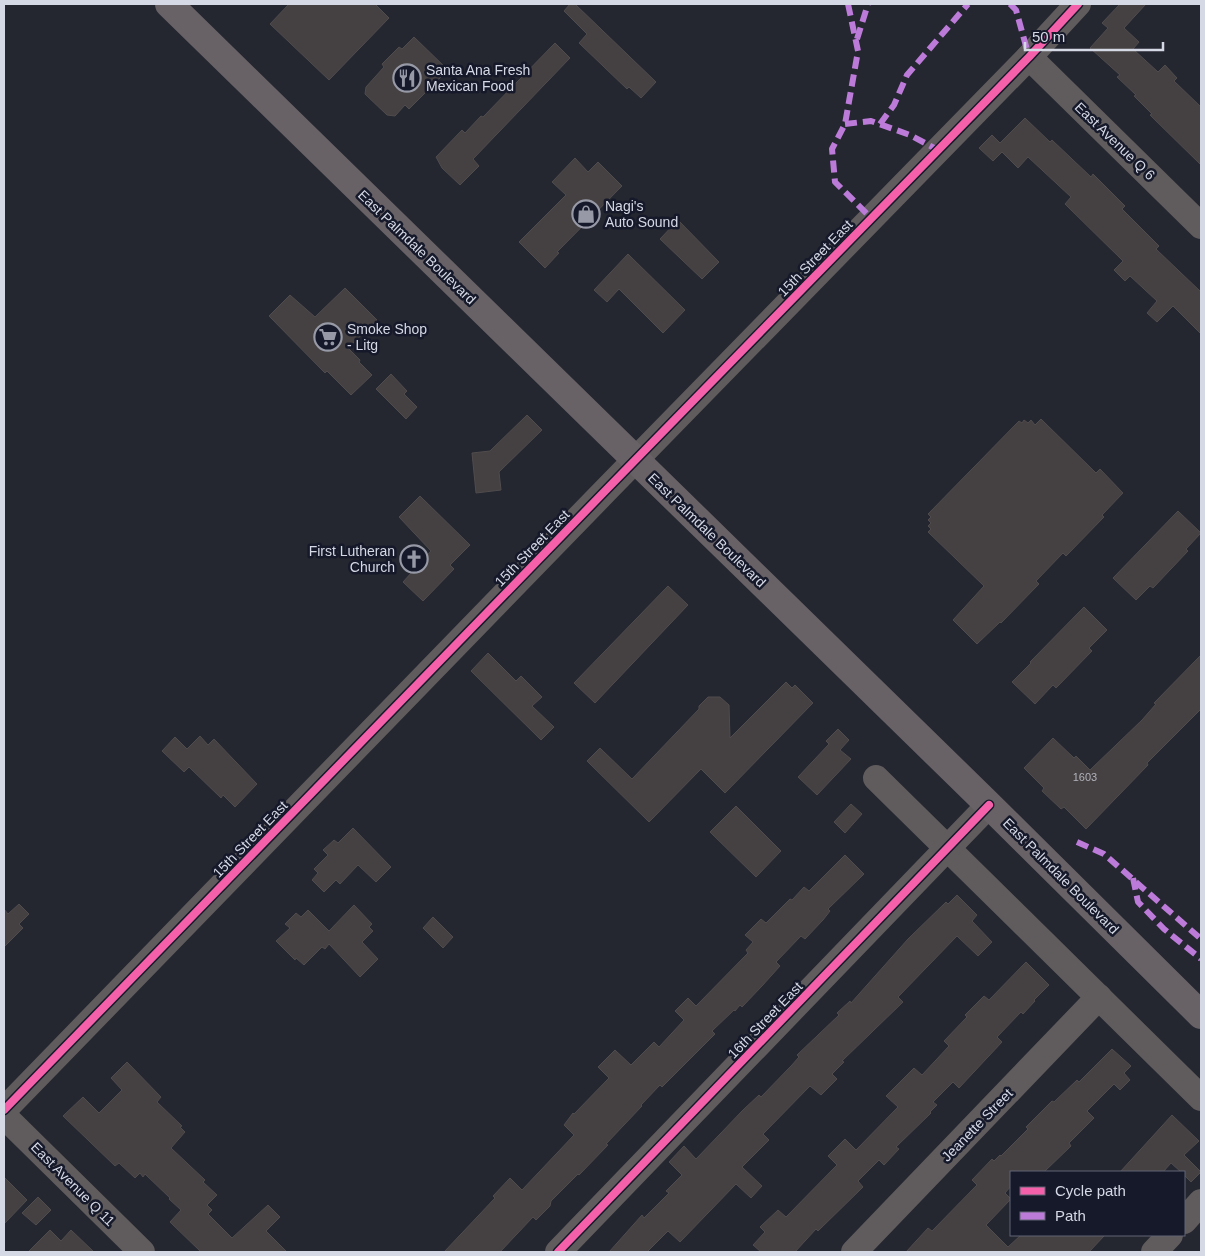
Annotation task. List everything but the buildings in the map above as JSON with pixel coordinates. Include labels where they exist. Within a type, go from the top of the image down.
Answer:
[{"type":"highway","name":"East Palmdale Boulevard","points":[[169,4],[989,805],[1201,1015]]},
{"type":"street","name":"15th Street East","points":[[4,1110],[1029,57],[1078,4]]},
{"type":"street","name":"East Avenue Q 6","points":[[1029,57],[1201,226]]},
{"type":"street","points":[[876,778],[1201,1098]]},
{"type":"street","name":"16th Street East","points":[[558,1252],[989,805]]},
{"type":"street","name":"Jeanette Street","points":[[854,1252],[1099,997]]},
{"type":"street","name":"East Avenue Q 11","points":[[4,1116],[142,1252]]},
{"type":"street","points":[[1185,1219],[1201,1202]]},
{"type":"street","points":[[1154,1252],[1169,1236]]},
{"type":"marked path","points":[[848,4],[858,51],[845,124],[832,149],[835,182],[871,218]]},
{"type":"marked path","points":[[857,39],[868,4]]},
{"type":"marked path","points":[[880,124],[894,105],[907,75],[968,4]]},
{"type":"marked path","points":[[1010,4],[1016,10],[1029,57]]},
{"type":"marked path","points":[[845,124],[871,121],[910,135],[938,150]]},
{"type":"marked path","points":[[1077,842],[1104,854],[1201,939]]},
{"type":"marked path","points":[[1133,878],[1138,902],[1164,929],[1201,959]]},
{"type":"cycle path","points":[[4,1110],[1029,57],[1078,4]]},
{"type":"cycle path","points":[[558,1252],[989,805]]},
{"type":"place","name":"Santa Ana Fresh Mexican Food","points":[[407,78]]},
{"type":"place","name":"Nagi's Auto Sound","points":[[586,214]]},
{"type":"place","name":"Smoke Shop - Litg","points":[[328,337]]},
{"type":"place","name":"First Lutheran Church","points":[[414,559]]}]
